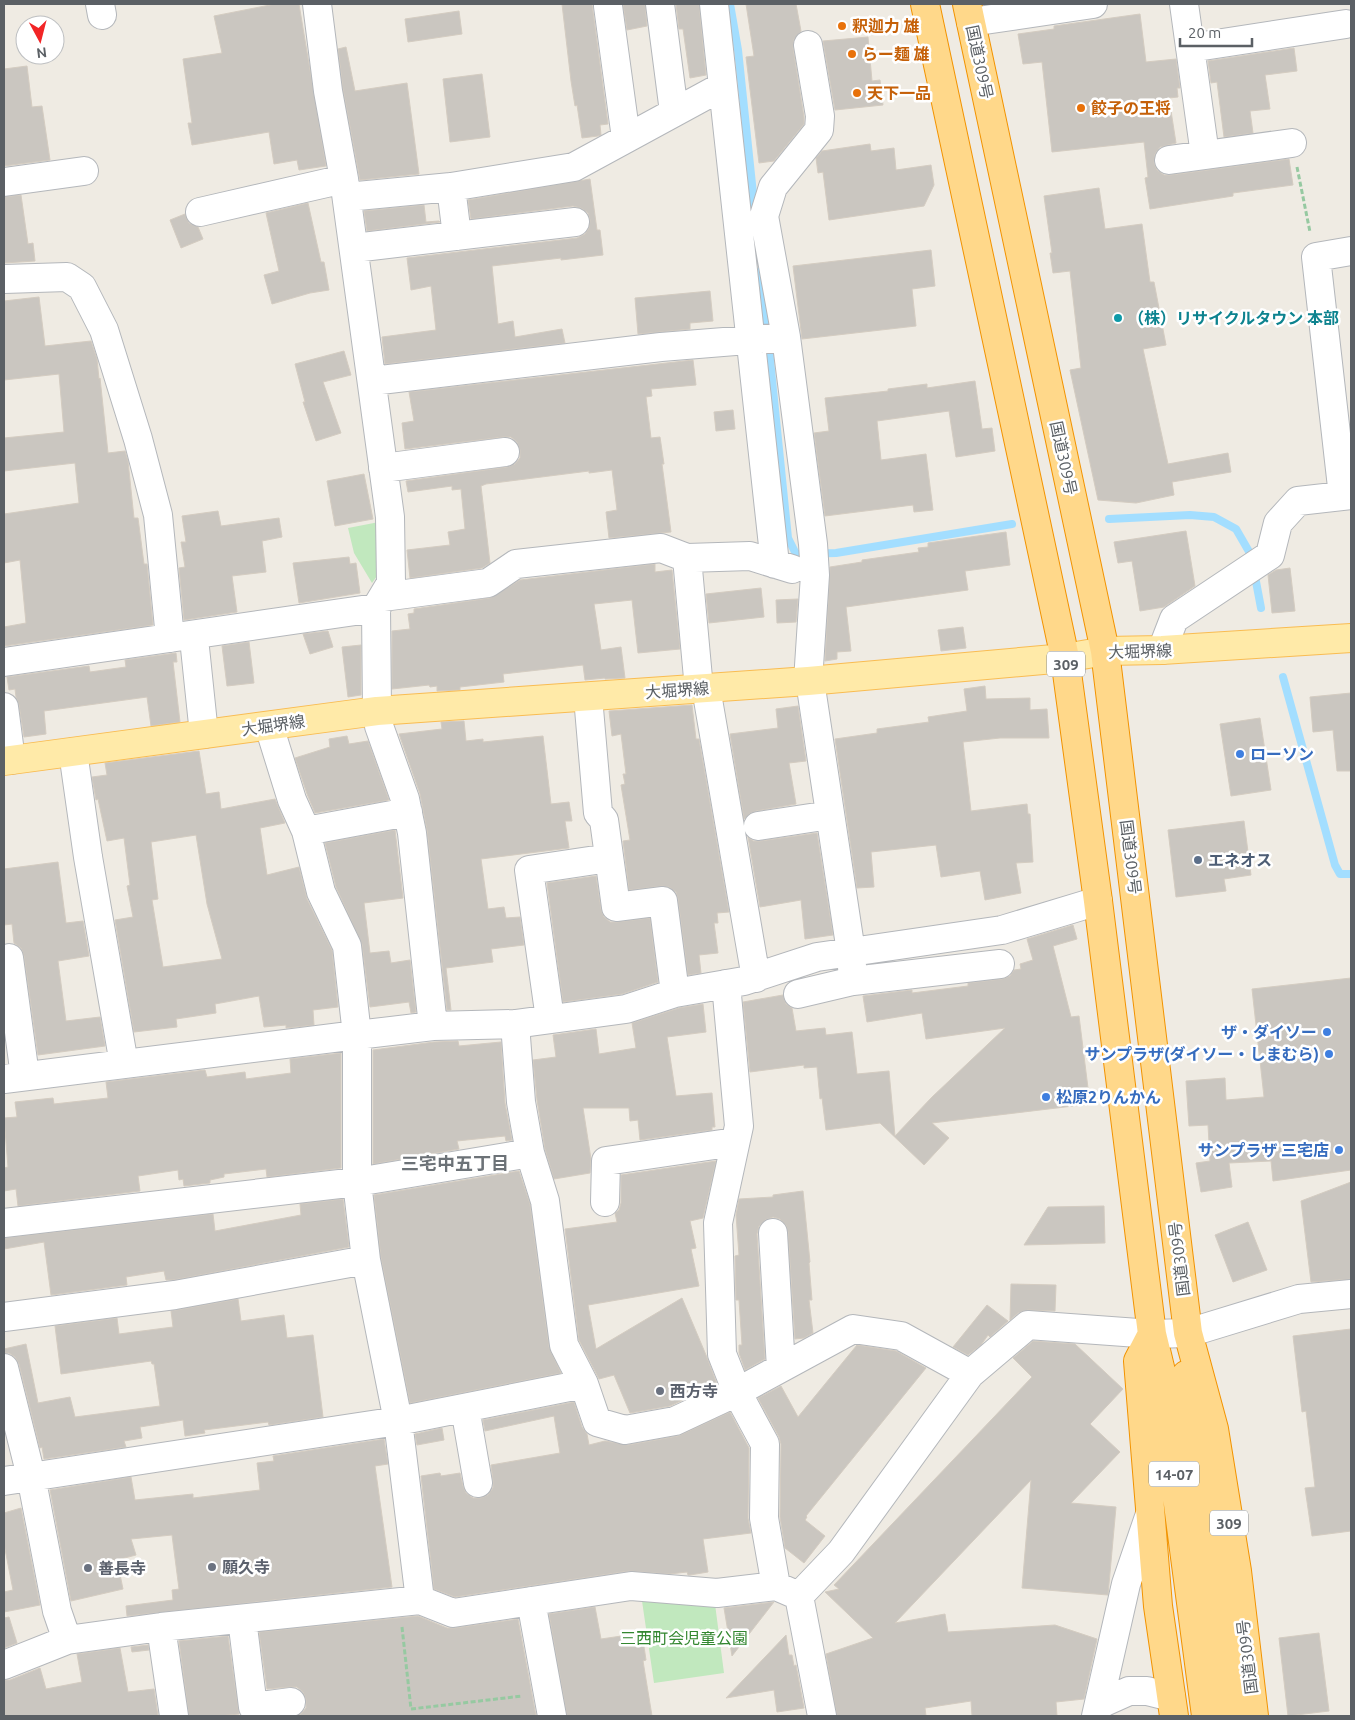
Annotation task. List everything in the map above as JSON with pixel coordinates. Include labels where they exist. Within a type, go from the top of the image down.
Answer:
[{"type":"highway","name":"309","points":[[925,4],[1065,658],[1098,901],[1152,1334]]},
{"type":"highway","name":"国道309号","points":[[969,13],[1105,651],[1188,1333],[1214,1429],[1237,1571],[1254,1716]]},
{"type":"highway","name":"14-07","points":[[1188,1333],[1186,1387],[1196,1455],[1204,1614],[1206,1716]]},
{"type":"highway","name":"14-07","points":[[1152,1334],[1164,1384],[1171,1451],[1227,1716]]},
{"type":"highway","points":[[1152,1334],[1138,1361],[1158,1606],[1173,1707]]},
{"type":"main road","name":"大堀堺線","points":[[7,761],[377,711],[809,681],[1065,658],[1105,651],[1162,650],[1351,638]]},
{"type":"street","points":[[317,4],[328,91],[346,188],[390,517],[391,583],[379,603],[377,711],[379,726],[408,812],[433,1026]]},
{"type":"street","points":[[660,4],[674,112]]},
{"type":"street","points":[[714,4],[776,564]]},
{"type":"street","points":[[969,13],[1093,4]]},
{"type":"street","points":[[1184,4],[1205,155]]},
{"type":"street","points":[[608,6],[626,138]]},
{"type":"street","points":[[1190,48],[1346,24]]},
{"type":"street","points":[[808,45],[820,116],[819,130],[773,186],[764,216],[785,338],[814,563],[809,681],[851,952],[853,981]]},
{"type":"street","points":[[200,212],[346,188],[451,187],[574,167],[722,86]]},
{"type":"street","points":[[1169,160],[1292,143]]},
{"type":"street","points":[[4,182],[84,171]]},
{"type":"street","points":[[451,187],[456,236]]},
{"type":"street","points":[[354,248],[576,222]]},
{"type":"street","points":[[1162,650],[1174,619],[1270,555],[1278,523],[1298,500],[1347,495],[1316,257],[1351,251]]},
{"type":"street","points":[[4,279],[67,277],[82,287],[104,330],[138,439],[158,514],[170,638]]},
{"type":"street","points":[[372,381],[661,347],[785,338]]},
{"type":"street","points":[[384,468],[505,452]]},
{"type":"street","points":[[4,662],[170,638],[488,583],[516,564],[661,548],[687,558],[750,556],[776,564],[814,563]]},
{"type":"street","points":[[687,558],[702,688],[756,978]]},
{"type":"street","points":[[195,648],[204,734]]},
{"type":"street","points":[[588,696],[598,813],[604,820],[616,907],[663,901],[675,993]]},
{"type":"street","points":[[4,707],[7,761]]},
{"type":"street","points":[[269,726],[292,800],[306,831],[321,892],[347,946],[357,1035],[357,1182],[366,1260],[398,1421],[410,1602]]},
{"type":"street","points":[[73,752],[88,857],[124,1064]]},
{"type":"street","points":[[306,831],[408,812]]},
{"type":"street","points":[[758,826],[830,815]]},
{"type":"street","points":[[550,1019],[529,870],[609,858]]},
{"type":"street","points":[[9,958],[14,1077],[433,1026],[515,1024],[626,1009],[675,993],[756,978],[817,957],[1002,930],[1098,901]]},
{"type":"street","points":[[798,994],[853,981],[1000,964]]},
{"type":"street","points":[[726,984],[739,1126],[718,1222],[722,1354],[737,1392],[764,1444],[764,1518],[788,1591],[821,1716]]},
{"type":"street","points":[[515,1024],[521,1102],[530,1153],[545,1201],[564,1345],[584,1384],[596,1422],[625,1430],[675,1421],[737,1392],[853,1329],[901,1336],[970,1374]]},
{"type":"street","points":[[605,1202],[606,1161],[734,1142]]},
{"type":"street","points":[[4,1223],[357,1182],[530,1153]]},
{"type":"street","points":[[773,1233],[782,1368]]},
{"type":"street","points":[[4,1317],[174,1295],[366,1260]]},
{"type":"street","points":[[4,1665],[67,1640],[242,1619],[410,1602],[453,1613],[632,1586],[717,1593],[788,1591],[841,1552],[970,1374],[1028,1325],[1152,1334],[1188,1333],[1299,1299],[1351,1294]]},
{"type":"street","points":[[4,1368],[31,1476],[57,1611],[67,1640]]},
{"type":"street","points":[[4,1481],[398,1421],[584,1384]]},
{"type":"street","points":[[465,1408],[478,1483]]},
{"type":"street","points":[[1098,1710],[1126,1584],[1150,1514]]},
{"type":"street","points":[[531,1601],[549,1705]]},
{"type":"street","points":[[242,1619],[253,1707],[291,1702]]},
{"type":"street","points":[[161,1628],[174,1716]]},
{"type":"street","points":[[1098,1710],[1129,1691],[1147,1690],[1173,1707]]},
{"type":"path","points":[[1292,143],[1316,257]]},
{"type":"path","points":[[410,1602],[411,1709],[549,1705]]},
{"type":"green space","points":[[379,522],[384,566],[372,583],[354,553],[348,528]]},
{"type":"green space","name":"三西町会児童公園","points":[[642,1601],[715,1604],[724,1673],[654,1683]]},
{"type":"building","points":[[275,4],[299,4],[326,166],[299,170],[297,160],[274,164],[269,132],[192,145],[188,123],[192,123],[183,59],[222,53],[214,16]]},
{"type":"building","points":[[562,4],[592,4],[608,124],[600,125],[601,135],[598,136],[582,138],[571,81]]},
{"type":"building","points":[[623,4],[645,4],[647,26],[627,30]]},
{"type":"building","points":[[676,4],[699,4],[706,75],[690,78],[683,29],[679,29]]},
{"type":"building","points":[[746,4],[796,4],[801,31],[794,39],[793,48],[804,124],[774,161],[759,163],[746,57],[754,56]]},
{"type":"building","points":[[459,11],[462,34],[408,42],[405,19]]},
{"type":"building","points":[[1140,14],[1146,62],[1176,59],[1180,88],[1177,88],[1178,97],[1169,98],[1176,143],[1160,147],[1155,154],[1154,163],[1157,170],[1164,175],[1171,175],[1289,159],[1293,185],[1233,193],[1233,196],[1150,209],[1145,178],[1148,177],[1144,142],[1052,152],[1042,62],[1023,64],[1018,34],[1054,29],[1054,26]]},
{"type":"building","points":[[868,37],[872,81],[880,80],[883,105],[835,110],[823,41]]},
{"type":"building","points":[[346,47],[355,91],[407,83],[419,174],[360,180],[343,89],[338,49]]},
{"type":"building","points":[[1294,48],[1297,71],[1265,75],[1270,109],[1250,111],[1253,133],[1224,137],[1217,82],[1211,83],[1208,61]]},
{"type":"building","points":[[27,66],[32,107],[42,106],[50,160],[4,166],[4,69]]},
{"type":"building","points":[[482,74],[490,137],[450,142],[443,79]]},
{"type":"building","points":[[870,144],[871,151],[894,148],[896,170],[931,165],[934,185],[924,206],[829,220],[823,172],[818,173],[816,158],[822,151]]},
{"type":"building","points":[[590,179],[597,230],[600,230],[603,255],[492,266],[498,324],[513,321],[515,337],[562,329],[565,343],[385,364],[382,337],[436,330],[431,286],[411,290],[407,258],[577,238],[585,234],[589,228],[590,220],[588,213],[581,208],[573,206],[471,219],[468,200]]},
{"type":"building","points":[[1099,188],[1105,229],[1142,224],[1150,282],[1154,282],[1166,345],[1143,349],[1168,464],[1228,453],[1231,472],[1172,482],[1174,495],[1136,503],[1098,500],[1070,370],[1081,368],[1070,271],[1053,273],[1050,253],[1052,253],[1044,196]]},
{"type":"building","points":[[21,195],[28,244],[33,243],[35,261],[4,263],[4,197]]},
{"type":"building","points":[[308,203],[321,262],[324,262],[329,290],[310,293],[272,304],[264,275],[279,271],[266,213]]},
{"type":"building","points":[[424,205],[426,222],[440,222],[367,231],[364,211]]},
{"type":"building","points":[[185,214],[189,223],[198,227],[203,239],[181,248],[170,220]]},
{"type":"building","points":[[931,250],[935,286],[912,289],[916,326],[802,339],[793,266]]},
{"type":"building","points":[[710,291],[713,321],[690,323],[690,329],[638,334],[635,298]]},
{"type":"building","points":[[39,297],[45,346],[91,341],[97,359],[100,378],[108,453],[125,451],[128,461],[134,518],[138,518],[144,564],[147,564],[153,625],[4,646],[4,627],[26,623],[20,560],[4,563],[4,514],[79,503],[75,463],[4,471],[4,438],[64,432],[59,374],[4,380],[4,301]]},
{"type":"building","points":[[344,351],[351,375],[323,382],[341,433],[316,441],[303,402],[305,402],[295,364]]},
{"type":"building","points":[[693,360],[696,385],[651,389],[652,396],[646,397],[651,438],[660,437],[671,532],[609,538],[606,512],[617,510],[612,470],[589,473],[589,471],[486,484],[481,486],[490,563],[482,568],[410,578],[407,550],[450,545],[448,532],[465,529],[461,489],[452,490],[452,486],[408,492],[406,481],[507,467],[515,464],[520,458],[520,450],[517,442],[511,437],[405,449],[402,423],[414,421],[409,392]]},
{"type":"building","points":[[975,381],[982,429],[992,428],[995,451],[956,457],[949,411],[877,421],[881,460],[926,454],[933,510],[914,512],[913,505],[825,516],[814,433],[829,431],[825,398],[888,391],[888,389],[927,384],[927,388]]},
{"type":"building","points":[[733,410],[735,429],[716,431],[714,412]]},
{"type":"building","points":[[364,474],[373,519],[335,526],[327,481]]},
{"type":"building","points":[[218,511],[221,526],[279,518],[282,537],[262,541],[266,572],[232,576],[237,612],[184,620],[179,568],[185,567],[181,542],[186,542],[182,516]]},
{"type":"building","points":[[1186,531],[1195,586],[1164,607],[1140,611],[1132,561],[1118,563],[1114,542]]},
{"type":"building","points":[[1006,532],[1010,565],[965,571],[968,590],[846,607],[851,651],[837,652],[837,659],[825,661],[830,567],[862,562],[862,560],[919,552],[918,548],[928,547],[928,543]]},
{"type":"building","points":[[349,557],[350,564],[356,563],[360,593],[299,603],[293,563]]},
{"type":"building","points":[[655,564],[655,572],[672,570],[680,649],[638,653],[632,600],[594,604],[601,650],[621,647],[625,678],[585,680],[583,665],[503,674],[504,682],[460,687],[460,690],[437,691],[437,686],[430,687],[429,685],[392,689],[392,631],[410,629],[408,614],[414,613],[414,609],[490,598],[520,580]]},
{"type":"building","points":[[1290,568],[1295,611],[1272,613],[1268,575],[1276,570]]},
{"type":"building","points":[[761,588],[764,617],[709,623],[706,594]]},
{"type":"building","points":[[798,599],[796,622],[777,623],[776,600]]},
{"type":"building","points":[[963,627],[966,648],[941,651],[938,630]]},
{"type":"building","points":[[328,631],[333,647],[310,654],[303,634]]},
{"type":"building","points":[[249,642],[254,683],[227,686],[222,646]]},
{"type":"building","points":[[361,645],[361,695],[348,697],[342,647]]},
{"type":"building","points":[[176,653],[177,662],[173,662],[180,722],[151,726],[147,697],[44,711],[46,734],[24,737],[15,689],[9,690],[7,677],[89,666],[90,672],[126,667],[125,660]]},
{"type":"building","points":[[985,686],[986,699],[1030,698],[1030,710],[1047,709],[1049,738],[1000,738],[963,742],[971,811],[1027,804],[1028,814],[1030,814],[1033,862],[1016,863],[1021,893],[985,900],[980,871],[941,877],[936,845],[871,852],[874,887],[857,888],[835,739],[877,733],[877,729],[929,722],[928,717],[967,711],[964,689]]},
{"type":"building","points":[[1351,693],[1351,771],[1337,771],[1333,730],[1313,732],[1310,697]]},
{"type":"building","points":[[692,705],[696,739],[699,739],[729,912],[717,913],[718,923],[714,923],[718,953],[699,955],[701,973],[688,975],[676,892],[669,887],[662,886],[629,890],[623,841],[630,840],[621,785],[625,784],[623,774],[626,774],[621,734],[612,736],[609,711]]},
{"type":"building","points":[[798,706],[806,761],[789,763],[796,804],[756,811],[744,819],[730,734],[778,728],[776,709]]},
{"type":"building","points":[[1260,718],[1271,790],[1231,796],[1220,724]]},
{"type":"building","points":[[464,721],[466,741],[483,739],[483,742],[543,736],[551,804],[569,802],[572,821],[565,821],[569,848],[481,859],[488,909],[504,907],[506,918],[520,917],[524,945],[491,949],[493,962],[446,968],[451,1010],[447,1010],[427,830],[420,794],[399,734],[442,729],[441,722]]},
{"type":"building","points":[[347,736],[349,744],[368,741],[389,800],[315,813],[295,758],[330,747],[329,739]]},
{"type":"building","points":[[199,751],[206,794],[219,792],[221,809],[275,799],[285,823],[260,828],[267,875],[299,867],[307,899],[332,950],[338,1007],[313,1010],[314,1025],[286,1028],[286,1025],[264,1027],[259,996],[215,1004],[216,1013],[176,1019],[177,1027],[134,1032],[115,920],[133,917],[127,886],[130,885],[124,838],[107,841],[92,777],[107,775],[105,763]],"holes":[[[196,835],[207,904],[222,959],[163,967],[152,900],[158,899],[151,842]]]},
{"type":"building","points":[[1244,821],[1251,875],[1224,879],[1226,891],[1176,897],[1168,830]]},
{"type":"building","points":[[395,830],[403,898],[364,903],[370,953],[389,951],[391,963],[410,960],[416,1012],[411,1013],[409,1002],[370,1007],[362,944],[336,887],[325,843]]},
{"type":"building","points":[[817,833],[833,935],[805,939],[801,900],[760,907],[748,837],[753,841],[760,841]]},
{"type":"building","points":[[58,862],[66,923],[83,921],[89,956],[58,961],[66,1021],[100,1017],[105,1046],[38,1055],[24,956],[21,948],[14,943],[12,924],[4,925],[4,869]]},
{"type":"building","points":[[596,876],[601,909],[604,917],[610,922],[650,918],[658,982],[622,994],[563,1002],[547,883]]},
{"type":"building","points":[[1073,925],[1077,939],[1053,946],[1071,1017],[1079,1016],[1090,1104],[932,1123],[949,1138],[924,1165],[880,1123],[826,1130],[822,1098],[820,1099],[817,1067],[804,1068],[804,1065],[750,1072],[743,1002],[783,995],[786,1004],[792,1008],[796,1031],[825,1028],[826,1035],[852,1032],[857,1074],[889,1071],[895,1136],[932,1097],[1005,1028],[926,1039],[922,1013],[867,1022],[863,996],[912,990],[912,993],[968,986],[968,983],[1002,979],[1010,976],[1014,970],[1021,969],[1020,964],[1033,960],[1027,939]]},
{"type":"building","points":[[1351,978],[1351,1170],[1273,1181],[1271,1161],[1229,1163],[1232,1187],[1201,1192],[1196,1163],[1210,1161],[1208,1125],[1189,1126],[1186,1081],[1225,1078],[1226,1100],[1264,1097],[1252,989]]},
{"type":"building","points":[[703,1004],[706,1032],[667,1037],[676,1096],[712,1093],[715,1127],[712,1127],[712,1130],[640,1140],[638,1120],[630,1121],[629,1108],[583,1108],[591,1159],[590,1173],[554,1179],[545,1149],[533,1060],[556,1057],[553,1035],[596,1029],[599,1054],[636,1048],[632,1023],[679,1008]]},
{"type":"building","points":[[458,1041],[459,1046],[501,1042],[505,1103],[512,1140],[506,1141],[505,1136],[457,1141],[459,1149],[373,1164],[373,1050],[434,1042]]},
{"type":"building","points":[[341,1053],[341,1168],[267,1177],[266,1169],[224,1174],[224,1177],[210,1180],[210,1183],[184,1186],[183,1179],[179,1180],[178,1170],[138,1176],[140,1191],[18,1206],[16,1189],[4,1191],[4,1168],[8,1167],[4,1118],[17,1117],[15,1102],[53,1098],[54,1104],[108,1098],[106,1082],[205,1070],[207,1077],[245,1072],[246,1079],[291,1073],[290,1059]]},
{"type":"building","points":[[716,1161],[703,1218],[690,1221],[696,1248],[691,1249],[699,1286],[588,1305],[596,1349],[682,1298],[706,1355],[717,1384],[670,1406],[630,1413],[614,1375],[599,1379],[579,1340],[565,1229],[617,1222],[615,1213],[619,1210],[621,1203],[621,1175]]},
{"type":"building","points":[[519,1171],[530,1204],[549,1347],[561,1373],[410,1403],[381,1258],[374,1195]]},
{"type":"building","points":[[1351,1182],[1351,1279],[1311,1282],[1301,1201]]},
{"type":"building","points":[[803,1191],[810,1262],[812,1300],[809,1300],[813,1333],[804,1338],[795,1339],[788,1232],[786,1225],[780,1219],[773,1217],[765,1220],[759,1226],[757,1234],[765,1359],[745,1370],[739,1353],[739,1345],[742,1345],[739,1300],[736,1300],[735,1256],[739,1255],[736,1215],[739,1199],[773,1197],[773,1195]]},
{"type":"building","points":[[343,1199],[349,1247],[173,1280],[166,1280],[164,1271],[126,1277],[127,1285],[51,1295],[44,1242],[4,1249],[4,1238],[213,1214],[215,1231],[301,1215],[300,1204]]},
{"type":"building","points":[[1104,1206],[1105,1243],[1024,1245],[1048,1207]]},
{"type":"building","points":[[1248,1222],[1267,1270],[1233,1282],[1215,1235]]},
{"type":"building","points":[[1011,1284],[1056,1285],[1055,1311],[1028,1310],[1018,1313],[1010,1320]]},
{"type":"building","points":[[238,1299],[241,1321],[284,1315],[287,1338],[313,1335],[323,1417],[269,1425],[268,1422],[204,1430],[205,1433],[185,1436],[183,1420],[140,1427],[142,1438],[124,1441],[126,1447],[44,1459],[19,1364],[15,1357],[9,1353],[4,1353],[4,1349],[26,1344],[38,1403],[70,1397],[75,1417],[160,1406],[154,1364],[151,1361],[61,1374],[55,1326],[117,1318],[119,1334],[173,1327],[171,1311]]},
{"type":"building","points":[[987,1305],[1008,1321],[990,1337],[988,1335],[981,1345],[968,1355],[953,1347]]},
{"type":"building","points":[[1351,1329],[1351,1531],[1312,1536],[1305,1488],[1315,1487],[1306,1411],[1302,1412],[1293,1336]]},
{"type":"building","points":[[1033,1341],[1075,1344],[1123,1389],[1090,1424],[1120,1452],[1071,1503],[1116,1507],[1108,1595],[1022,1588],[1031,1480],[895,1623],[945,1614],[948,1632],[1055,1625],[1097,1639],[1084,1699],[1056,1702],[1057,1716],[972,1716],[971,1701],[925,1708],[926,1716],[837,1716],[826,1654],[873,1638],[825,1592],[839,1589],[834,1585],[1032,1377],[1013,1358]]},
{"type":"building","points":[[857,1345],[896,1351],[926,1368],[806,1516],[805,1520],[825,1536],[804,1563],[785,1548],[780,1517],[781,1444],[758,1398],[781,1386],[798,1417]]},
{"type":"building","points":[[574,1402],[582,1427],[587,1434],[589,1445],[605,1441],[628,1445],[678,1436],[730,1412],[749,1448],[748,1518],[751,1533],[703,1539],[708,1572],[688,1575],[687,1572],[670,1574],[629,1571],[455,1597],[434,1589],[421,1476],[440,1473],[441,1476],[460,1473],[466,1493],[473,1498],[481,1498],[488,1495],[493,1488],[491,1465],[560,1453],[554,1416],[485,1431],[483,1420]]},
{"type":"building","points":[[442,1428],[444,1440],[417,1445],[415,1434]]},
{"type":"building","points":[[384,1439],[388,1464],[375,1466],[392,1587],[127,1616],[126,1606],[173,1600],[172,1590],[179,1589],[172,1535],[131,1539],[136,1555],[117,1560],[123,1589],[71,1601],[50,1490],[131,1477],[135,1500],[193,1494],[193,1498],[260,1490],[257,1463],[274,1461],[273,1456]]},
{"type":"building","points":[[21,1508],[40,1605],[4,1612],[4,1592],[13,1590],[4,1544],[4,1513]]},
{"type":"building","points":[[774,1602],[732,1656],[724,1608]]},
{"type":"building","points":[[595,1607],[601,1639],[642,1633],[646,1660],[643,1661],[652,1716],[567,1716],[549,1614]]},
{"type":"building","points":[[418,1616],[447,1628],[518,1619],[536,1716],[296,1716],[301,1714],[306,1708],[306,1699],[303,1692],[297,1687],[267,1689],[259,1632]]},
{"type":"building","points":[[9,1617],[17,1643],[4,1648],[4,1618]]},
{"type":"building","points":[[1319,1633],[1329,1711],[1288,1716],[1279,1638]]},
{"type":"building","points":[[786,1635],[789,1655],[792,1655],[794,1666],[796,1665],[804,1708],[777,1712],[774,1690],[726,1698]]},
{"type":"building","points":[[228,1636],[239,1714],[189,1716],[179,1641]]},
{"type":"building","points":[[148,1645],[149,1650],[132,1652],[131,1647]]},
{"type":"building","points":[[120,1648],[128,1692],[154,1689],[158,1716],[4,1716],[4,1680],[10,1680],[40,1668],[46,1689],[82,1682],[77,1654]]},
{"type":"waterway","points":[[730,4],[738,50],[755,213]]},
{"type":"waterway","points":[[761,271],[788,538],[796,554],[836,553],[1012,524]]},
{"type":"waterway","points":[[1109,519],[1190,515],[1214,517],[1236,529],[1251,555],[1261,608]]},
{"type":"waterway","points":[[1283,677],[1335,865],[1340,874],[1351,874]]},
{"type":"place","name":"釈迦力 雄","points":[[842,26]]},
{"type":"place","name":"らー麺 雄","points":[[852,54]]},
{"type":"place","name":"天下一品","points":[[857,93]]},
{"type":"place","name":"餃子の王将","points":[[1081,108]]},
{"type":"place","name":"（株）リサイクルタウン 本部","points":[[1118,318]]},
{"type":"place","name":"ローソン","points":[[1240,754]]},
{"type":"place","name":"エネオス","points":[[1198,860]]},
{"type":"place","name":"ザ・ダイソー","points":[[1327,1032]]},
{"type":"place","name":"サンプラザ(ダイソー・しまむら)","points":[[1329,1054]]},
{"type":"place","name":"松原2りんかん","points":[[1046,1097]]},
{"type":"place","name":"サンプラザ 三宅店","points":[[1339,1150]]},
{"type":"place","name":"西方寺","points":[[660,1391]]},
{"type":"place","name":"願久寺","points":[[212,1567]]},
{"type":"place","name":"善長寺","points":[[88,1568]]},
{"type":"district","name":"三宅中五丁目","points":[[455,1163]]}]
